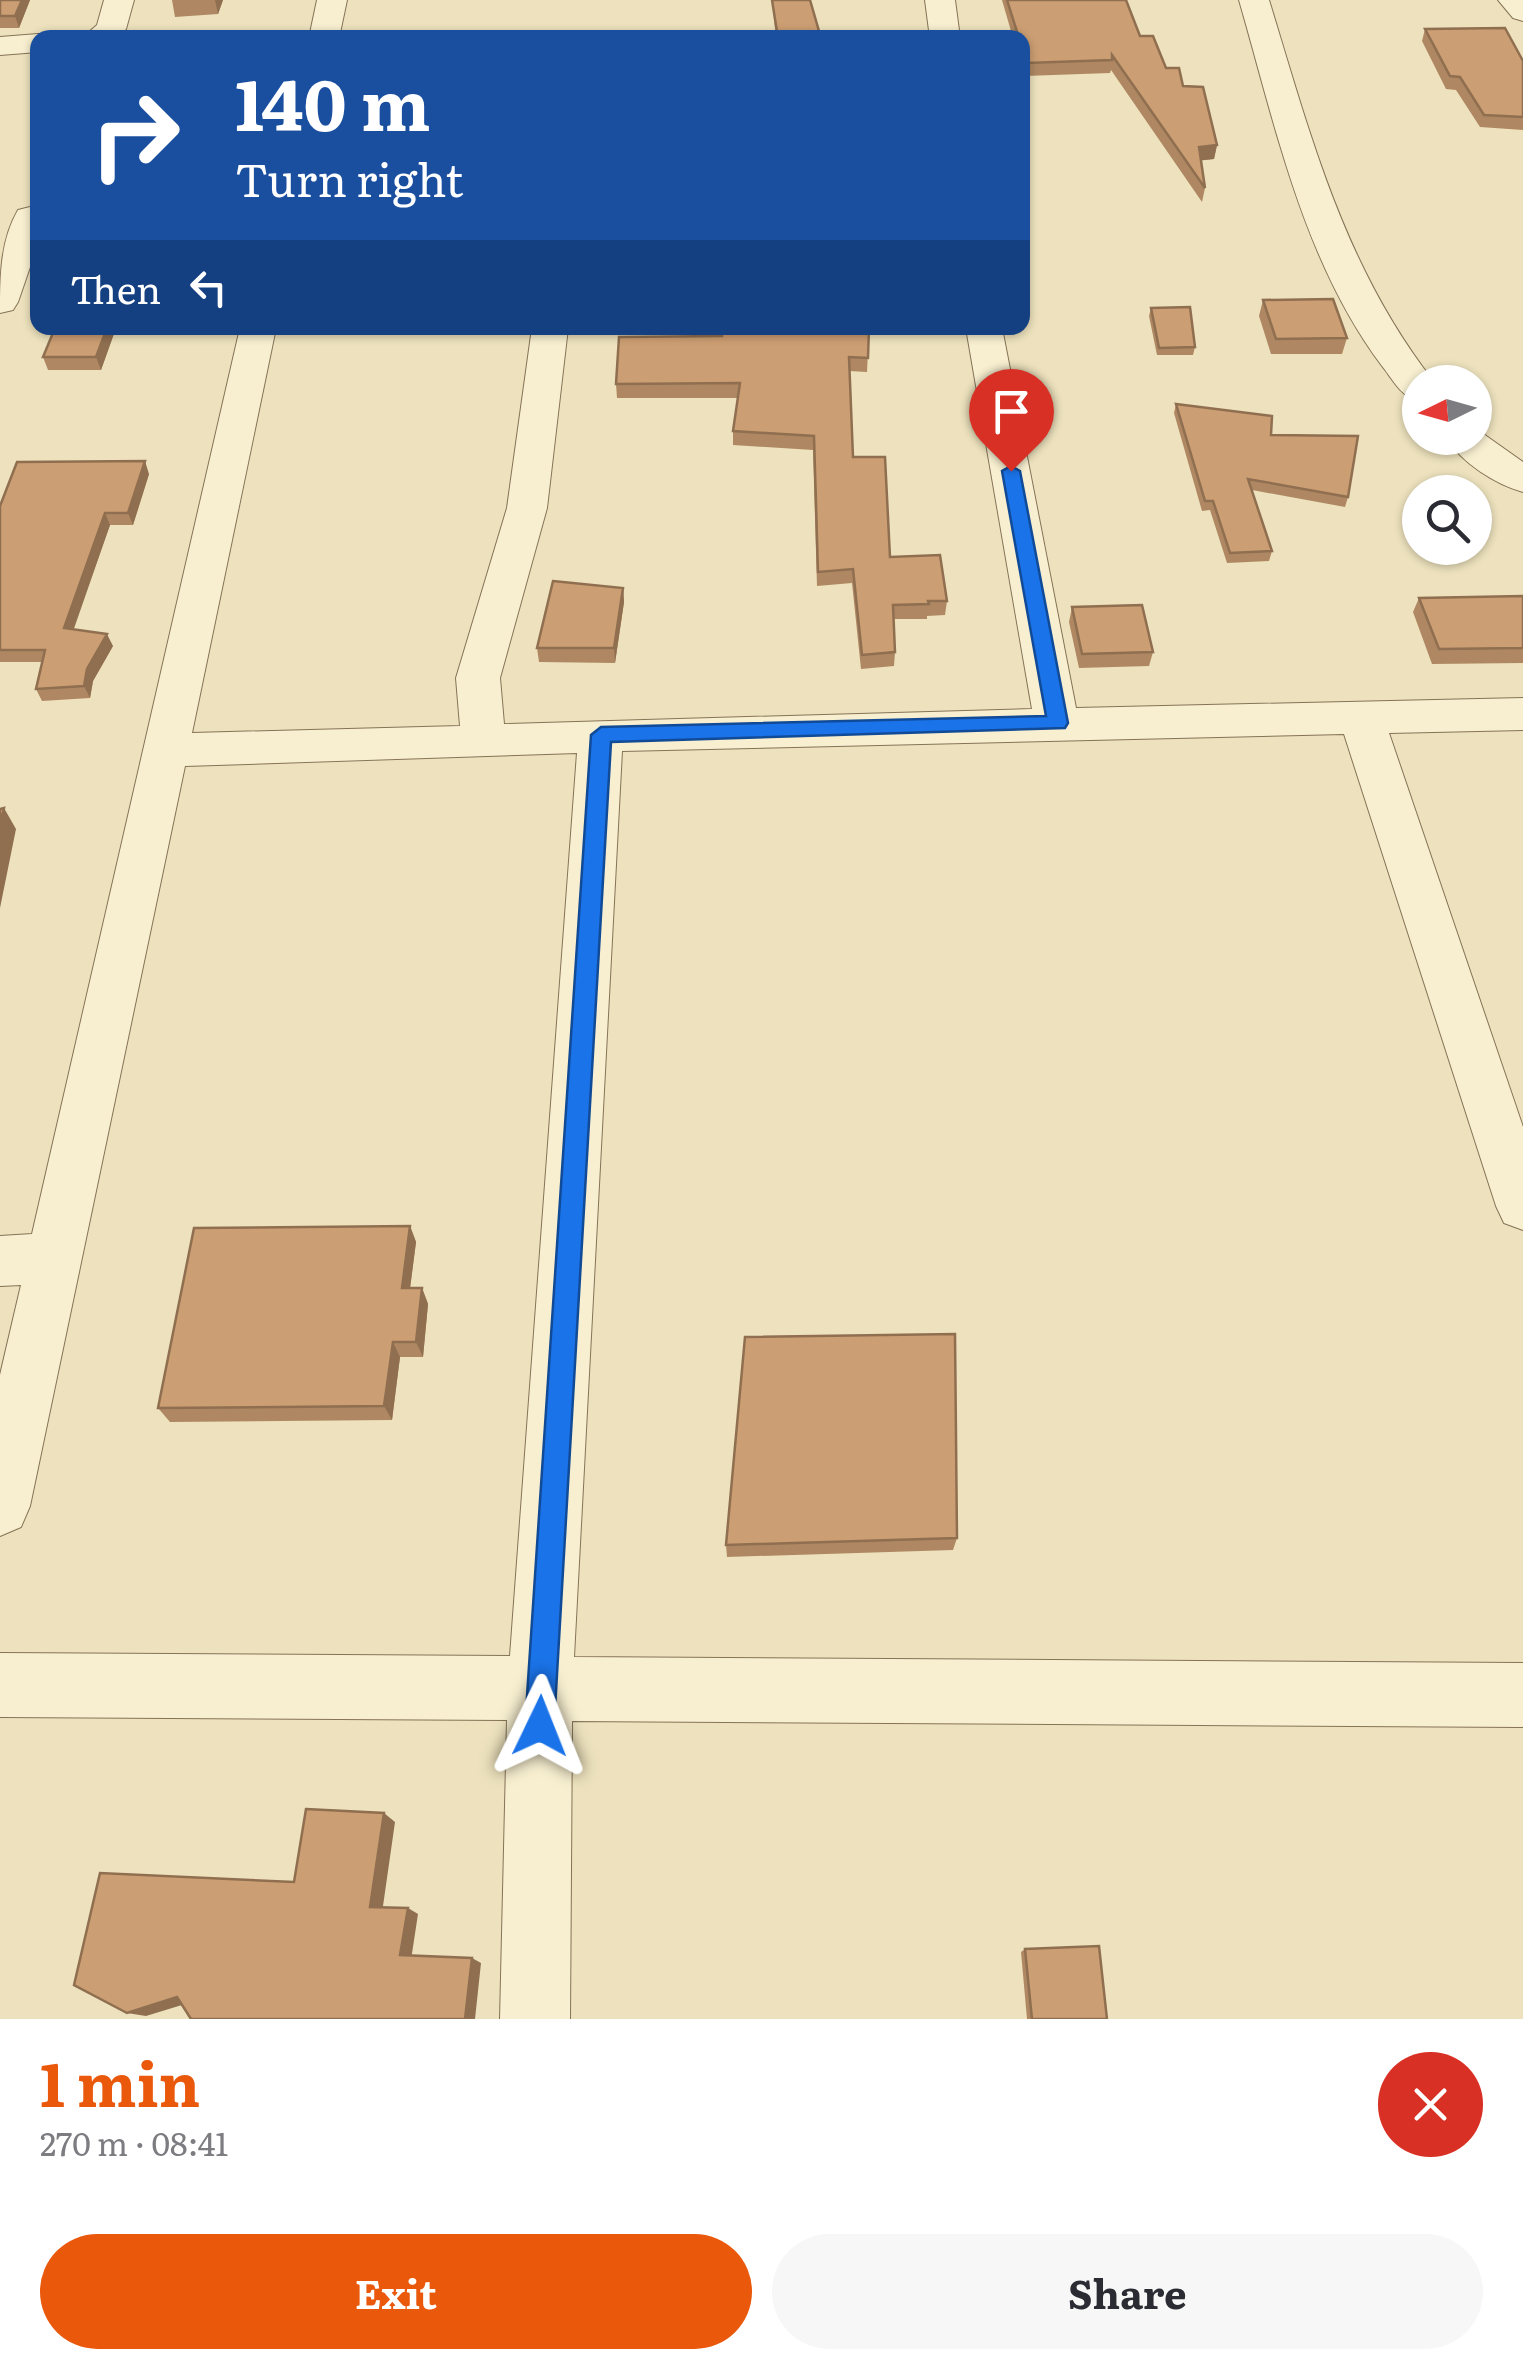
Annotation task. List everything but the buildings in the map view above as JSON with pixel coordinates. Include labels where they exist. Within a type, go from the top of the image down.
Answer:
[{"type":"street","points":[[109,30],[120,0]]},
{"type":"street","points":[[326,30],[332,0]]},
{"type":"street","points":[[940,0],[943,30]]},
{"type":"street","points":[[1254,0],[1304,169],[1334,248],[1367,316],[1402,365]]},
{"type":"street","points":[[1513,0],[1523,12]]},
{"type":"street","points":[[0,46],[30,44]]},
{"type":"street","points":[[0,302],[22,217]]},
{"type":"street","points":[[0,1506],[26,1260],[165,750],[256,335]]},
{"type":"street","points":[[484,742],[478,678],[526,508],[549,335]]},
{"type":"street","points":[[985,335],[1058,723]]},
{"type":"street","points":[[1489,455],[1523,479]]},
{"type":"street","points":[[165,750],[601,735],[1523,714]]},
{"type":"street","points":[[1362,718],[1523,1206]]},
{"type":"street","points":[[534,2019],[540,1689],[601,735]]},
{"type":"street","points":[[0,1685],[1523,1695]]},
{"type":"route","points":[[540,1726],[601,735],[1058,723],[1011,471]]}]
